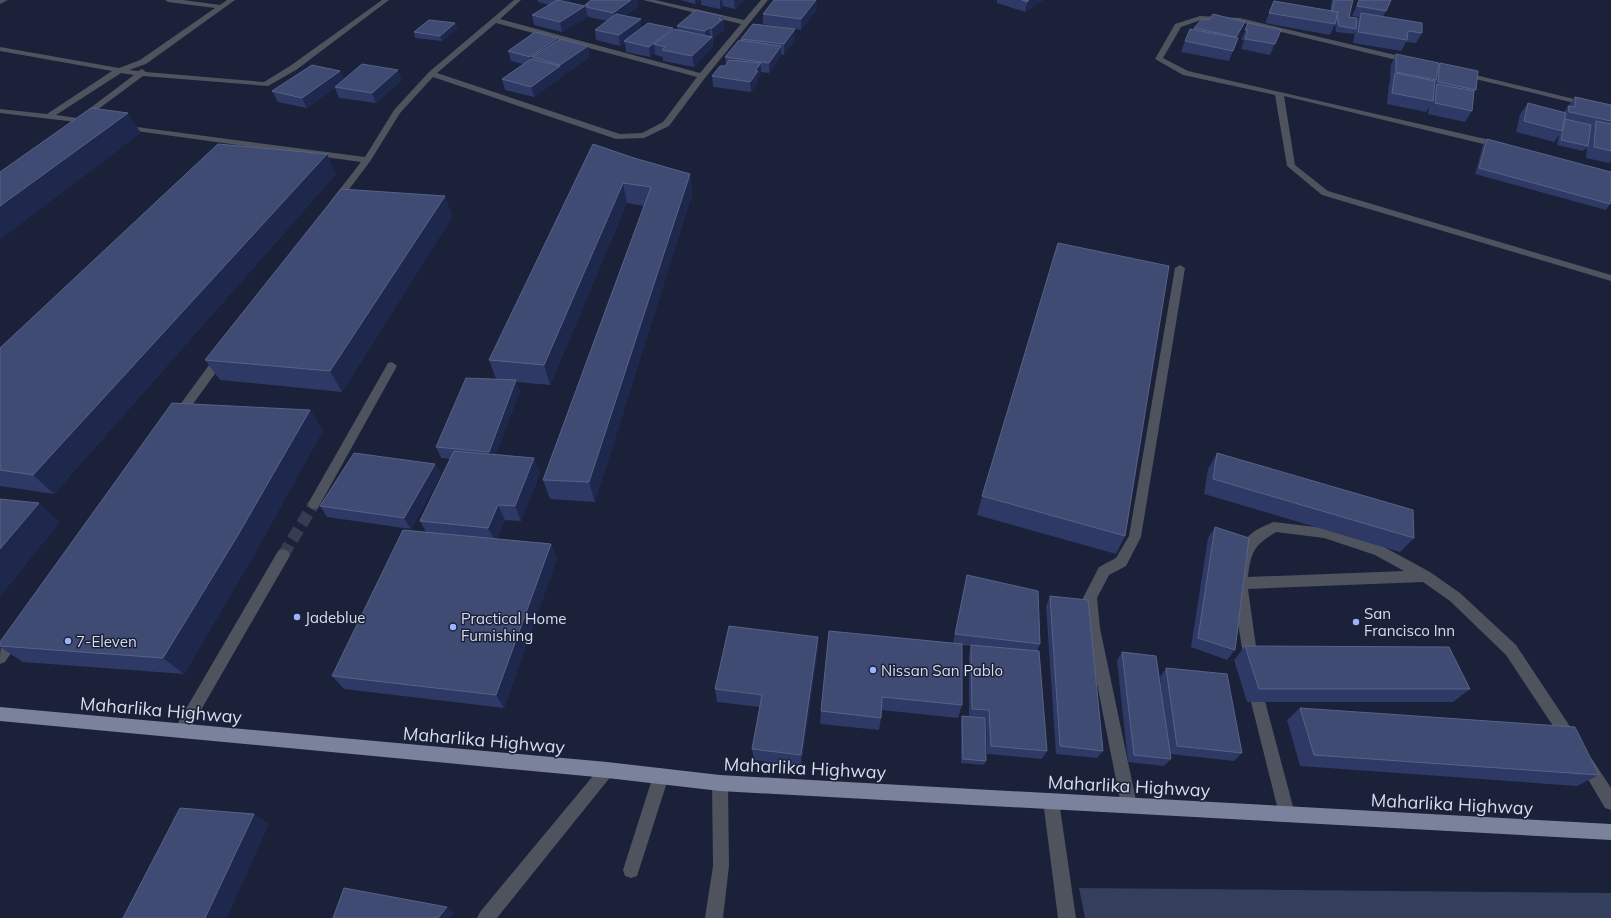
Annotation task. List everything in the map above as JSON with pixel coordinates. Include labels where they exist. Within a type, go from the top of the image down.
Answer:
[{"type":"main road","name":"Maharlika Highway","points":[[0,714],[607,770],[720,783],[1611,832]]},
{"type":"street","points":[[0,2],[5,0]]},
{"type":"street","points":[[168,0],[220,7]]},
{"type":"street","points":[[48,117],[118,71],[142,62],[232,0]]},
{"type":"street","points":[[0,49],[118,71],[265,84],[293,68],[386,0]]},
{"type":"street","points":[[329,211],[367,160],[397,112],[432,74],[518,0]]},
{"type":"street","points":[[646,0],[746,23]]},
{"type":"street","points":[[432,74],[619,137],[644,135],[666,124],[702,76],[765,0]]},
{"type":"street","points":[[1418,63],[1240,20],[1200,18],[1178,26],[1159,59],[1186,73],[1279,93],[1508,147]]},
{"type":"street","points":[[494,20],[702,76]]},
{"type":"street","points":[[76,121],[141,74],[142,62]]},
{"type":"street","points":[[1456,72],[1611,110]]},
{"type":"street","points":[[1279,93],[1291,166],[1326,193],[1611,278]]},
{"type":"street","points":[[0,111],[367,160]]},
{"type":"street","points":[[1129,805],[1094,628],[1090,598],[1104,571],[1121,562],[1135,537],[1180,268]]},
{"type":"street","points":[[169,428],[226,351]]},
{"type":"street","points":[[314,504],[392,366]]},
{"type":"street","points":[[1287,814],[1254,688],[1242,582],[1243,563],[1253,540],[1274,527],[1324,533],[1379,551],[1425,576],[1455,597],[1511,650],[1611,802]]},
{"type":"street","points":[[181,731],[283,555]]},
{"type":"street","points":[[1242,582],[1425,576]]},
{"type":"street","points":[[0,657],[24,625]]},
{"type":"street","points":[[486,918],[607,770]]},
{"type":"street","points":[[632,870],[661,776]]},
{"type":"street","points":[[714,918],[721,866],[720,783]]},
{"type":"street","points":[[1051,801],[1067,918]]},
{"type":"shaded area","points":[[1079,888],[1611,893],[1611,918],[1085,918]]},
{"type":"building","points":[[557,0],[585,6],[560,22],[532,15]]},
{"type":"building","points":[[591,0],[631,0],[613,13],[586,7],[588,5],[585,5]]},
{"type":"building","points":[[774,0],[816,0],[801,19],[763,14]]},
{"type":"building","points":[[1334,0],[1353,0],[1349,17],[1357,18],[1356,29],[1339,26],[1337,16],[1338,12],[1332,11]]},
{"type":"building","points":[[1359,0],[1391,0],[1386,11],[1357,6]]},
{"type":"building","points":[[1274,1],[1338,12],[1335,24],[1269,13]]},
{"type":"building","points":[[696,10],[722,16],[719,19],[723,19],[712,28],[705,31],[677,26]]},
{"type":"building","points":[[1361,13],[1422,23],[1422,33],[1408,31],[1407,40],[1358,32]]},
{"type":"building","points":[[616,14],[641,19],[619,35],[595,30]]},
{"type":"building","points":[[1213,14],[1245,22],[1236,37],[1194,28],[1202,19],[1209,20]]},
{"type":"building","points":[[429,20],[455,23],[440,36],[414,32]]},
{"type":"building","points":[[648,23],[673,28],[649,47],[624,41]]},
{"type":"building","points":[[1248,23],[1281,30],[1275,44],[1245,39],[1248,30],[1245,30]]},
{"type":"building","points":[[753,24],[795,29],[784,44],[741,39]]},
{"type":"building","points":[[674,29],[712,37],[692,56],[662,50],[665,47],[654,44]]},
{"type":"building","points":[[1190,29],[1238,38],[1233,51],[1185,41]]},
{"type":"building","points":[[535,32],[558,38],[530,57],[508,51]]},
{"type":"building","points":[[560,39],[588,46],[560,65],[532,57]]},
{"type":"building","points":[[739,40],[781,46],[769,63],[725,57]]},
{"type":"building","points":[[1396,54],[1439,63],[1436,80],[1396,72]]},
{"type":"building","points":[[531,59],[560,66],[531,87],[502,79]]},
{"type":"building","points":[[729,60],[761,63],[755,71],[758,71],[750,82],[712,76],[720,66],[725,66]]},
{"type":"building","points":[[1440,63],[1478,71],[1476,90],[1438,82]]},
{"type":"building","points":[[362,64],[398,70],[372,93],[335,87]]},
{"type":"building","points":[[312,65],[340,71],[302,98],[272,91]]},
{"type":"building","points":[[1395,73],[1435,81],[1433,101],[1392,93]]},
{"type":"building","points":[[1437,84],[1474,91],[1472,111],[1435,103]]},
{"type":"building","points":[[1575,97],[1611,105],[1611,121],[1569,112],[1568,106],[1575,107]]},
{"type":"building","points":[[1528,103],[1566,113],[1562,131],[1524,121]]},
{"type":"building","points":[[91,108],[128,113],[0,206],[0,172]]},
{"type":"building","points":[[1565,119],[1591,125],[1588,146],[1561,140]]},
{"type":"building","points":[[1596,121],[1611,124],[1611,151],[1594,147]]},
{"type":"building","points":[[1487,139],[1611,172],[1610,204],[1479,168]]},
{"type":"building","points":[[218,144],[327,154],[33,475],[0,470],[0,348]]},
{"type":"building","points":[[593,144],[634,158],[690,174],[589,482],[543,480],[651,187],[623,183],[544,365],[489,360]]},
{"type":"building","points":[[341,189],[445,196],[330,371],[205,360]]},
{"type":"building","points":[[1058,243],[1169,266],[1125,536],[982,496]]},
{"type":"building","points":[[466,378],[516,380],[489,452],[436,447]]},
{"type":"building","points":[[172,403],[310,410],[238,535],[163,658],[0,646],[0,642]]},
{"type":"building","points":[[454,451],[534,458],[515,506],[498,505],[488,528],[420,521]]},
{"type":"building","points":[[354,453],[435,464],[404,518],[320,506]]},
{"type":"building","points":[[1217,453],[1413,510],[1414,538],[1213,479]]},
{"type":"building","points":[[0,499],[39,503],[0,549]]},
{"type":"building","points":[[1215,527],[1249,538],[1235,650],[1198,638]]},
{"type":"building","name":"Practical Home Furnishing","points":[[403,530],[551,544],[496,695],[332,676]]},
{"type":"building","points":[[967,575],[1038,591],[1040,644],[955,634]]},
{"type":"building","points":[[1050,596],[1088,600],[1103,751],[1060,746]]},
{"type":"building","points":[[729,626],[818,637],[801,755],[752,749],[762,695],[715,689]]},
{"type":"building","points":[[829,631],[962,644],[962,705],[882,697],[881,718],[821,711]]},
{"type":"building","points":[[971,645],[1039,651],[1047,751],[991,746],[989,710],[972,709]]},
{"type":"building","points":[[1245,646],[1449,647],[1470,689],[1259,689]]},
{"type":"building","points":[[1122,652],[1156,656],[1171,759],[1134,755]]},
{"type":"building","points":[[1166,668],[1227,674],[1242,753],[1177,746]]},
{"type":"building","points":[[1300,708],[1575,727],[1599,775],[1314,755]]},
{"type":"building","points":[[962,716],[985,718],[986,761],[963,759]]},
{"type":"building","points":[[180,808],[254,814],[205,918],[123,918]]},
{"type":"building","points":[[344,888],[447,907],[438,918],[333,918]]},
{"type":"tunnel","points":[[283,555],[314,504]]},
{"type":"place","name":"Jadeblue","points":[[297,617]]},
{"type":"place","name":"San Francisco Inn","points":[[1356,622]]},
{"type":"place","name":"Practical Home Furnishing","points":[[453,627]]},
{"type":"place","name":"7-Eleven","points":[[68,641]]},
{"type":"place","name":"Nissan San Pablo","points":[[873,670]]}]
